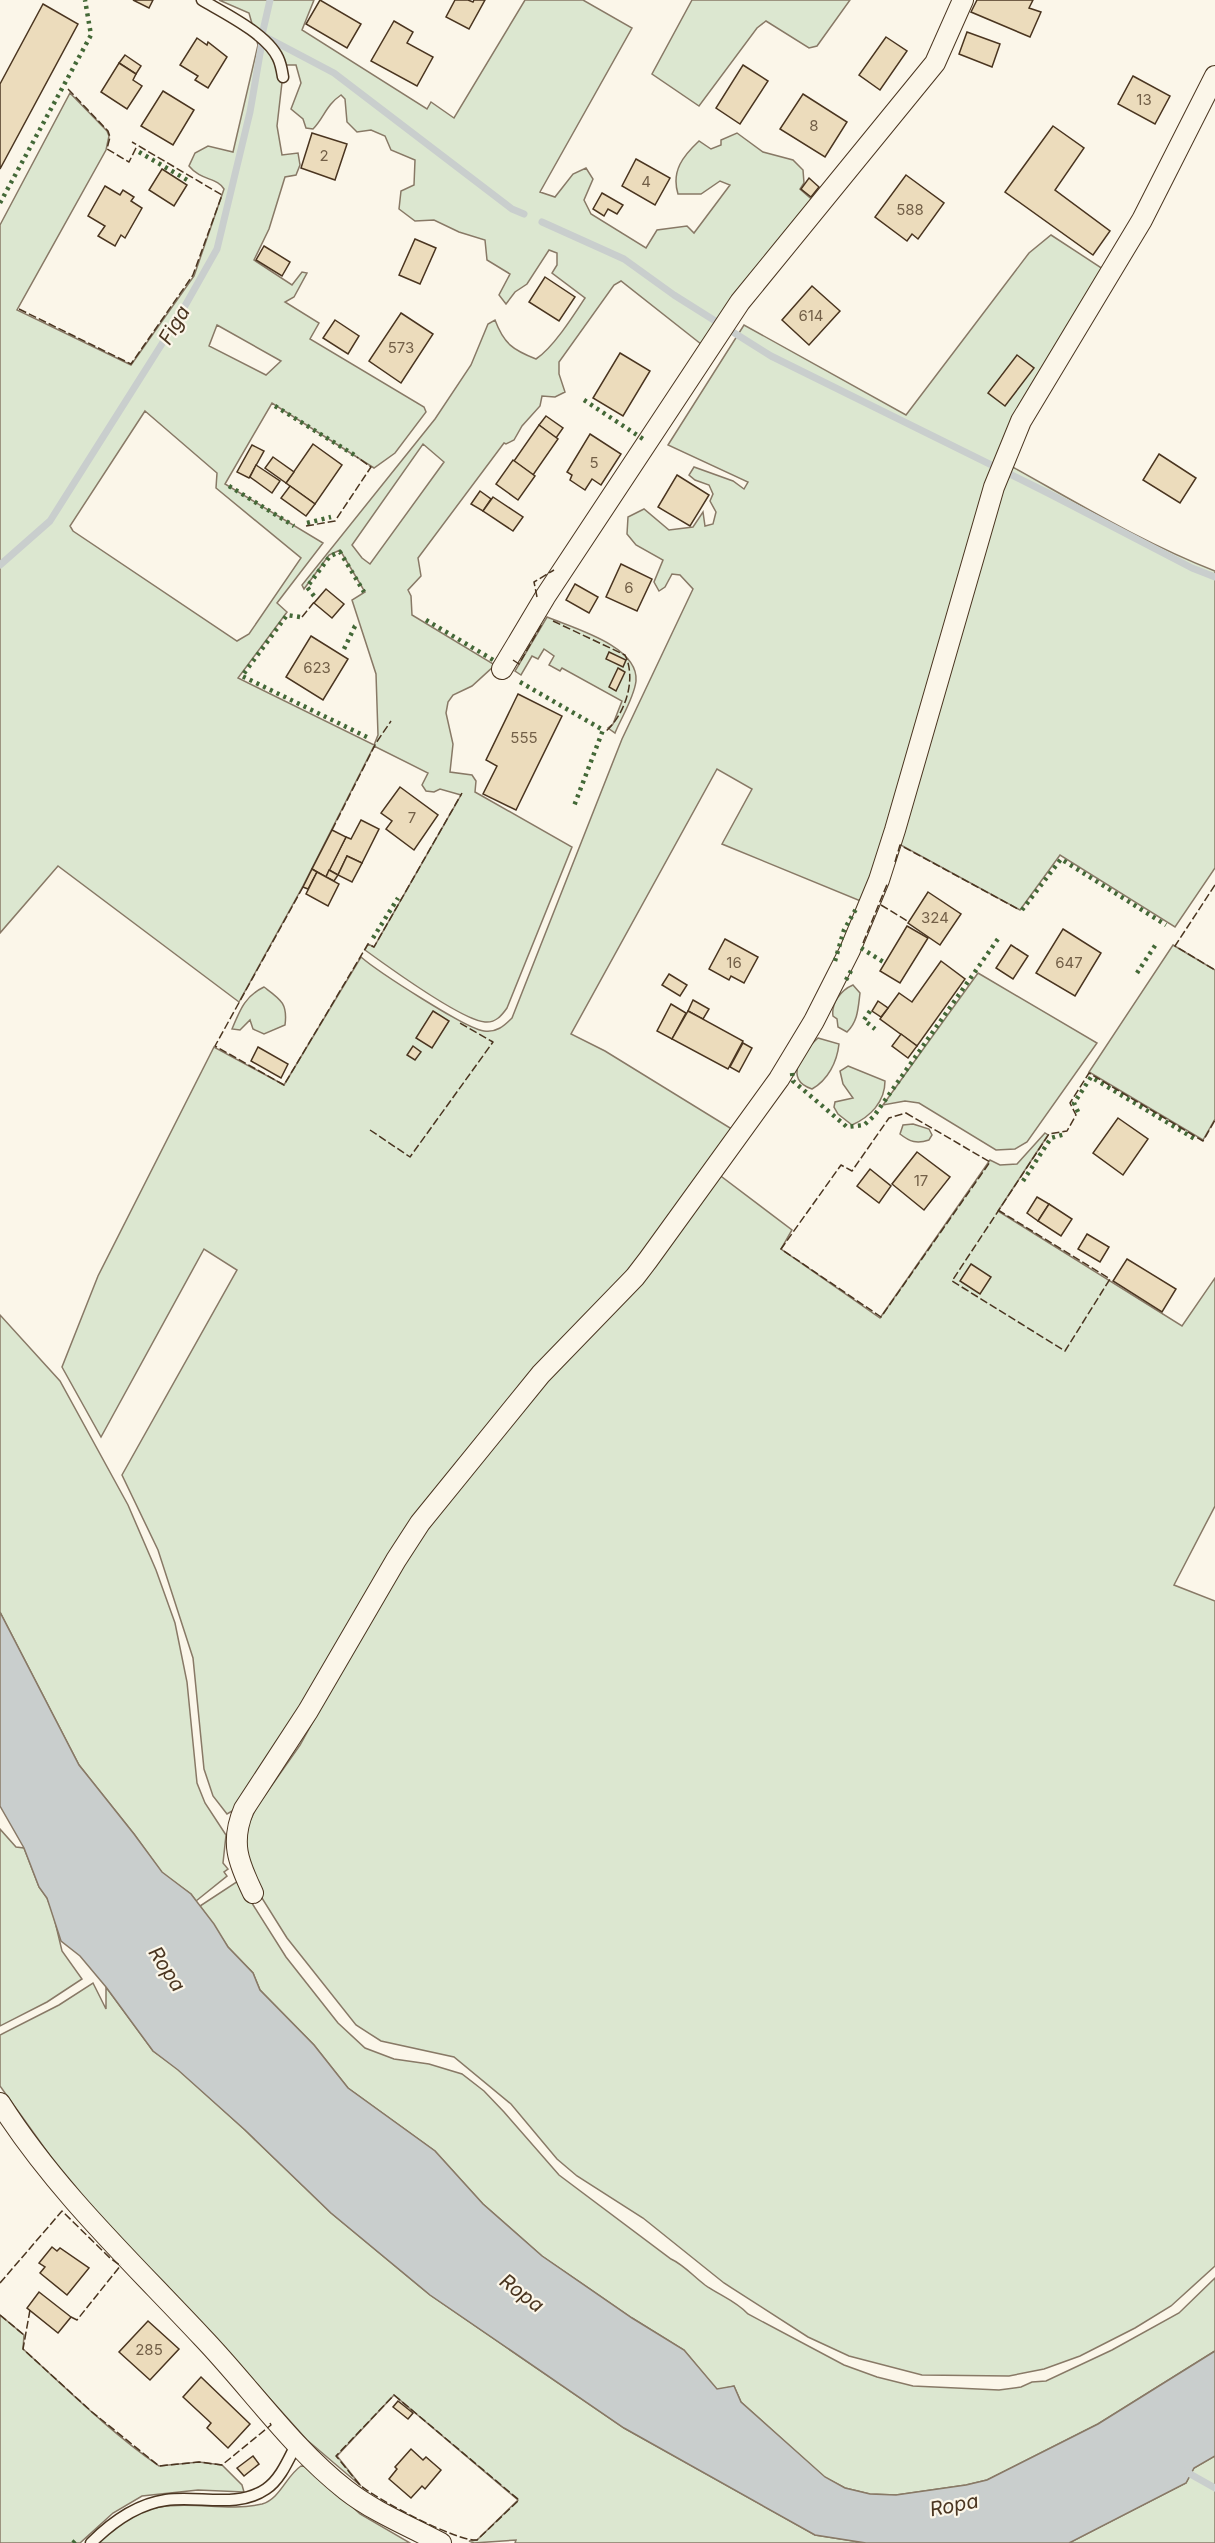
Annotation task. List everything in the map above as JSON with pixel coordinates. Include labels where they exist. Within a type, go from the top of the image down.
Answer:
[{"type":"street","points":[[502,669],[545,597],[740,302],[935,63],[963,0]]},
{"type":"street","points":[[253,1893],[240,1868],[236,1841],[237,1827],[244,1809],[308,1711],[396,1560],[449,1485],[508,1413],[541,1374],[641,1269],[779,1079],[814,1021],[850,950],[879,880],[994,487],[1006,454],[1021,421],[1142,220],[1215,76]]},
{"type":"street","points":[[0,2103],[46,2168],[99,2230],[203,2338],[326,2473],[353,2495],[441,2543]]},
{"type":"lane","points":[[202,0],[232,17],[270,47],[279,58],[284,77]]},
{"type":"lane","points":[[91,2543],[117,2521],[146,2505],[167,2499],[239,2498],[265,2490],[274,2482],[297,2443]]},
{"type":"green space","points":[[219,0],[314,0],[302,30],[427,109],[431,102],[454,118],[525,0],[583,0],[632,28],[540,192],[555,197],[573,174],[586,168],[593,179],[584,200],[591,214],[646,248],[657,230],[687,226],[694,233],[730,185],[720,181],[701,194],[678,194],[676,178],[680,164],[699,141],[711,149],[721,145],[721,140],[737,133],[763,152],[793,160],[803,170],[804,183],[800,189],[816,203],[701,344],[621,281],[614,285],[559,362],[559,374],[565,392],[555,397],[542,396],[540,406],[522,426],[514,440],[504,443],[418,558],[421,576],[408,590],[411,596],[412,615],[495,665],[472,686],[453,695],[448,702],[446,713],[453,744],[450,772],[472,775],[476,781],[475,792],[572,847],[507,1008],[501,1016],[492,1021],[474,1019],[460,1012],[365,950],[368,944],[374,947],[461,795],[440,789],[434,792],[426,791],[422,785],[428,773],[374,746],[303,886],[239,1002],[58,866],[0,933],[0,225],[70,93],[107,131],[109,136],[106,150],[17,310],[131,365],[194,276],[224,189],[217,182],[199,174],[189,166],[195,153],[208,146],[233,152],[258,45],[249,13]],"holes":[[[284,65],[296,65],[301,83],[291,109],[303,119],[306,128],[313,129],[332,103],[341,95],[345,99],[347,122],[357,132],[371,130],[385,136],[391,150],[415,160],[414,185],[401,191],[399,209],[415,221],[434,220],[459,232],[485,240],[487,260],[510,274],[499,295],[506,304],[515,292],[527,284],[549,250],[557,253],[557,265],[552,273],[585,298],[556,339],[536,359],[510,345],[495,320],[488,324],[471,365],[435,419],[302,585],[304,589],[329,555],[340,550],[365,592],[352,600],[376,674],[378,735],[374,745],[238,678],[287,612],[277,603],[323,543],[225,484],[272,403],[374,468],[395,453],[426,412],[424,407],[310,339],[319,323],[285,302],[294,297],[307,273],[302,272],[292,285],[254,260],[269,229],[285,177],[296,175],[300,165],[298,153],[282,155],[277,126]],[[217,325],[281,361],[266,375],[209,346]],[[145,411],[217,473],[216,488],[301,558],[249,634],[237,641],[73,531],[70,526]],[[423,444],[444,462],[370,564],[352,545]]]},
{"type":"green space","points":[[692,0],[850,0],[817,46],[809,48],[766,21],[757,28],[699,106],[652,74]]},
{"type":"green space","points":[[1051,235],[1103,269],[974,536],[863,902],[722,844],[752,789],[717,769],[571,1034],[605,1051],[735,1131],[631,1273],[403,1533],[241,1806],[227,1814],[213,1796],[204,1769],[193,1658],[158,1550],[122,1475],[237,1270],[204,1249],[101,1437],[62,1367],[98,1276],[214,1047],[284,1085],[361,957],[422,998],[474,1028],[492,1031],[509,1021],[622,739],[693,589],[680,575],[672,574],[665,587],[659,591],[654,582],[663,560],[636,545],[627,534],[628,517],[644,509],[669,530],[693,527],[703,512],[705,526],[713,524],[716,512],[710,501],[713,494],[709,485],[689,475],[694,467],[733,481],[744,489],[748,482],[668,445],[744,325],[906,415],[1029,253]]},
{"type":"green space","points":[[1009,465],[1136,535],[1215,571],[1215,868],[1175,927],[1060,855],[1020,910],[897,843]]},
{"type":"green space","points":[[547,617],[616,648],[627,658],[634,669],[635,688],[615,733],[608,728],[613,724],[622,701],[562,668],[560,671],[549,665],[554,656],[544,649],[538,659],[532,656],[521,675],[515,671]]},
{"type":"green space","points":[[1173,945],[1215,970],[1215,1119],[1203,1140],[1089,1072]]},
{"type":"green space","points":[[978,973],[1097,1043],[1027,1142],[1015,1149],[996,1150],[919,1103],[905,1101],[883,1105]]},
{"type":"green space","points":[[853,985],[860,993],[859,1004],[855,1019],[847,1032],[838,1027],[833,1011],[838,998]]},
{"type":"green space","points":[[264,987],[282,1002],[286,1018],[285,1025],[264,1034],[253,1029],[250,1020],[240,1030],[232,1029],[248,999]]},
{"type":"green space","points":[[818,1038],[839,1044],[831,1070],[823,1081],[812,1089],[803,1085],[797,1073],[801,1058]]},
{"type":"green space","points":[[848,1066],[885,1081],[882,1096],[875,1108],[865,1118],[852,1125],[838,1114],[834,1107],[835,1102],[853,1098],[843,1084],[840,1071]]},
{"type":"green space","points":[[913,1124],[929,1129],[932,1135],[929,1140],[914,1142],[900,1134],[903,1125]]},
{"type":"green space","points":[[1045,1133],[1048,1135],[998,1211],[1182,1326],[1215,1278],[1215,1506],[1174,1585],[1215,1601],[1215,2266],[1171,2306],[1135,2328],[1080,2356],[1044,2369],[1009,2376],[922,2375],[849,2356],[808,2337],[724,2283],[643,2218],[577,2176],[557,2159],[511,2104],[454,2057],[381,2041],[356,2025],[287,1938],[255,1887],[246,1856],[245,1832],[256,1808],[300,1745],[402,1561],[553,1369],[718,1174],[792,1230],[781,1249],[880,1318],[990,1160],[1000,1165],[1017,1164]]},
{"type":"green space","points":[[0,1315],[60,1381],[128,1505],[156,1570],[175,1623],[187,1682],[197,1783],[205,1803],[226,1835],[223,1863],[228,1869],[224,1872],[227,1876],[196,1901],[191,1894],[162,1873],[79,1765],[0,1612]]},
{"type":"green space","points":[[0,1829],[16,1847],[24,1848],[39,1887],[47,1898],[53,1913],[62,1951],[82,1979],[47,2002],[0,2026]]},
{"type":"green space","points":[[238,1881],[286,1957],[338,2023],[365,2048],[394,2059],[429,2064],[462,2074],[484,2091],[559,2175],[705,2285],[748,2314],[844,2365],[877,2377],[913,2386],[999,2390],[1021,2387],[1032,2382],[1046,2381],[1112,2350],[1179,2313],[1215,2278],[1215,2351],[1098,2424],[987,2480],[896,2495],[870,2494],[845,2488],[824,2477],[741,2402],[734,2386],[717,2390],[684,2350],[632,2318],[542,2256],[483,2204],[435,2151],[348,2088],[314,2045],[260,1990],[253,1973],[228,1947],[200,1906]]},
{"type":"green space","points":[[93,1983],[106,2009],[106,1987],[153,2051],[178,2069],[331,2213],[430,2295],[624,2428],[815,2535],[866,2543],[515,2543],[516,2540],[474,2543],[469,2541],[477,2540],[518,2500],[394,2395],[337,2456],[361,2486],[307,2440],[202,2323],[76,2192],[0,2086],[0,2035],[59,2005]]},
{"type":"green space","points":[[0,2315],[24,2335],[23,2349],[106,2425],[141,2453],[159,2466],[199,2462],[222,2465],[242,2485],[244,2492],[198,2490],[142,2496],[113,2513],[80,2543],[0,2543]]},
{"type":"green space","points":[[1215,2456],[1215,2543],[1069,2543],[1186,2483],[1194,2468]]},
{"type":"green space","points":[[301,2466],[309,2467],[360,2514],[410,2543],[96,2543],[125,2520],[151,2509],[172,2505],[237,2507],[262,2504],[274,2497]]},
{"type":"water","name":"Ropa","points":[[0,1612],[79,1765],[162,1872],[191,1894],[228,1947],[253,1973],[260,1990],[314,2045],[348,2088],[435,2151],[483,2204],[542,2256],[632,2318],[684,2350],[717,2389],[734,2386],[741,2402],[825,2477],[845,2488],[870,2494],[896,2495],[987,2480],[1098,2424],[1215,2351],[1215,2456],[1194,2468],[1186,2483],[1069,2543],[866,2543],[815,2535],[624,2428],[430,2295],[331,2213],[245,2130],[178,2070],[153,2051],[106,1987],[80,1956],[61,1941],[47,1898],[39,1887],[24,1848],[0,1806]]},
{"type":"building","points":[[133,0],[153,0],[149,8]]},
{"type":"building","points":[[320,0],[361,24],[347,48],[306,24]]},
{"type":"building","points":[[455,0],[473,2],[474,0],[485,0],[469,29],[446,17]]},
{"type":"building","points":[[977,0],[1033,0],[1029,8],[1041,12],[1030,37],[971,12]]},
{"type":"building","points":[[43,4],[78,24],[0,169],[0,84]]},
{"type":"building","points":[[394,21],[413,32],[407,43],[433,57],[417,86],[371,61]]},
{"type":"building","points":[[967,32],[1000,44],[992,67],[959,54]]},
{"type":"building","points":[[886,37],[907,51],[880,90],[859,75]]},
{"type":"building","points":[[197,38],[207,45],[208,42],[227,57],[208,88],[195,80],[198,76],[180,65]]},
{"type":"building","points":[[125,55],[141,66],[136,74],[119,63]]},
{"type":"building","points":[[119,63],[136,74],[133,80],[142,86],[127,109],[101,92]]},
{"type":"building","points":[[743,65],[768,81],[740,124],[716,108]]},
{"type":"building","points":[[1133,76],[1170,96],[1155,124],[1118,104]]},
{"type":"building","points":[[163,91],[194,110],[173,145],[141,126]]},
{"type":"building","points":[[803,94],[847,122],[825,157],[780,129]]},
{"type":"building","points":[[1053,126],[1084,148],[1055,190],[1110,231],[1093,255],[1005,192]]},
{"type":"building","points":[[312,133],[347,144],[335,180],[301,168]]},
{"type":"building","points":[[636,159],[670,178],[655,205],[622,186]]},
{"type":"building","points":[[162,169],[187,185],[174,206],[149,190]]},
{"type":"building","points":[[906,175],[944,203],[918,239],[912,234],[907,241],[875,217]]},
{"type":"building","points":[[809,178],[819,187],[811,197],[801,189]]},
{"type":"building","points":[[105,186],[120,195],[123,190],[134,197],[131,201],[142,208],[125,238],[121,235],[115,246],[98,236],[105,226],[88,216]]},
{"type":"building","points":[[602,193],[623,205],[617,214],[608,209],[604,216],[593,209]]},
{"type":"building","points":[[415,239],[436,248],[420,284],[399,275]]},
{"type":"building","points":[[264,246],[290,262],[282,276],[256,260]]},
{"type":"building","points":[[545,277],[575,297],[559,321],[529,302]]},
{"type":"building","points":[[812,286],[840,311],[809,345],[782,320]]},
{"type":"building","points":[[401,313],[433,334],[401,383],[369,361]]},
{"type":"building","points":[[335,320],[359,336],[348,354],[323,338]]},
{"type":"building","points":[[620,353],[650,371],[623,416],[593,398]]},
{"type":"building","points":[[1017,355],[1034,368],[1005,406],[988,393]]},
{"type":"building","points":[[546,416],[563,428],[556,438],[539,425]]},
{"type":"building","points":[[539,425],[558,439],[533,475],[514,461]]},
{"type":"building","points":[[590,434],[621,454],[601,485],[592,479],[585,490],[570,480],[572,475],[567,472]]},
{"type":"building","points":[[313,444],[342,465],[315,504],[286,483]]},
{"type":"building","points":[[252,445],[264,451],[249,478],[237,472]]},
{"type":"building","points":[[1159,454],[1196,478],[1180,503],[1143,480]]},
{"type":"building","points":[[273,457],[294,472],[286,483],[265,468]]},
{"type":"building","points":[[513,460],[535,476],[518,500],[496,484]]},
{"type":"building","points":[[256,465],[280,481],[272,493],[250,477]]},
{"type":"building","points":[[677,475],[709,495],[690,526],[658,507]]},
{"type":"building","points":[[290,486],[315,504],[306,516],[281,498]]},
{"type":"building","points":[[480,491],[491,499],[483,511],[471,504]]},
{"type":"building","points":[[493,497],[523,517],[513,531],[483,511]]},
{"type":"building","points":[[621,564],[652,579],[637,611],[606,597]]},
{"type":"building","points":[[575,584],[598,597],[589,613],[566,600]]},
{"type":"building","points":[[326,589],[344,604],[332,618],[314,603]]},
{"type":"building","points":[[311,636],[348,659],[323,700],[286,677]]},
{"type":"building","points":[[609,652],[626,660],[623,667],[606,659]]},
{"type":"building","points":[[618,668],[625,672],[616,691],[609,687]]},
{"type":"building","points":[[518,694],[562,716],[516,810],[483,794],[497,766],[486,760]]},
{"type":"building","points":[[400,787],[438,815],[414,850],[386,829],[392,821],[381,813]]},
{"type":"building","points":[[361,820],[379,829],[362,863],[347,856],[338,875],[329,870],[346,837],[351,839]]},
{"type":"building","points":[[332,830],[346,837],[326,877],[312,869]]},
{"type":"building","points":[[347,856],[362,863],[352,882],[338,875]]},
{"type":"building","points":[[312,869],[317,872],[308,889],[303,887]]},
{"type":"building","points":[[329,870],[338,875],[334,881],[326,877]]},
{"type":"building","points":[[317,872],[339,884],[328,906],[306,894]]},
{"type":"building","points":[[928,892],[961,914],[940,945],[908,923]]},
{"type":"building","points":[[907,926],[928,938],[900,983],[880,971]]},
{"type":"building","points":[[1063,929],[1101,953],[1075,996],[1036,973]]},
{"type":"building","points":[[725,939],[758,957],[744,983],[731,976],[729,980],[709,969]]},
{"type":"building","points":[[1011,945],[1028,956],[1013,979],[996,968]]},
{"type":"building","points":[[941,961],[965,979],[917,1046],[880,1019],[899,993],[912,1002]]},
{"type":"building","points":[[669,974],[687,985],[680,996],[662,985]]},
{"type":"building","points":[[693,1000],[709,1009],[703,1019],[688,1011]]},
{"type":"building","points":[[878,1001],[888,1008],[881,1017],[872,1011]]},
{"type":"building","points":[[671,1004],[686,1013],[672,1039],[657,1031]]},
{"type":"building","points":[[433,1011],[449,1021],[432,1048],[416,1038]]},
{"type":"building","points":[[688,1011],[743,1041],[728,1069],[672,1039]]},
{"type":"building","points":[[901,1034],[917,1046],[908,1058],[892,1046]]},
{"type":"building","points":[[743,1043],[752,1048],[739,1072],[730,1067]]},
{"type":"building","points":[[413,1046],[421,1052],[415,1060],[407,1055]]},
{"type":"building","points":[[258,1047],[288,1064],[281,1078],[251,1061]]},
{"type":"building","points":[[1118,1118],[1148,1139],[1123,1175],[1093,1153]]},
{"type":"building","points":[[917,1152],[950,1177],[924,1210],[892,1184]]},
{"type":"building","points":[[870,1169],[891,1186],[879,1203],[857,1186]]},
{"type":"building","points":[[1037,1197],[1049,1204],[1038,1221],[1027,1213]]},
{"type":"building","points":[[1049,1204],[1072,1219],[1061,1236],[1038,1221]]},
{"type":"building","points":[[1087,1234],[1109,1247],[1100,1262],[1078,1249]]},
{"type":"building","points":[[1127,1259],[1176,1289],[1162,1312],[1113,1281]]},
{"type":"building","points":[[971,1264],[991,1277],[980,1294],[960,1281]]},
{"type":"building","points":[[52,2247],[57,2251],[60,2248],[89,2268],[67,2295],[40,2273],[45,2267],[39,2263]]},
{"type":"building","points":[[39,2292],[71,2317],[58,2333],[27,2308]]},
{"type":"building","points":[[148,2321],[179,2349],[150,2380],[119,2352]]},
{"type":"building","points":[[201,2377],[250,2424],[228,2448],[207,2428],[211,2423],[183,2397]]},
{"type":"building","points":[[398,2401],[413,2413],[408,2419],[393,2407]]},
{"type":"building","points":[[411,2449],[423,2460],[426,2457],[441,2470],[425,2489],[422,2486],[411,2498],[389,2479],[397,2469],[395,2467]]},
{"type":"building","points":[[253,2456],[259,2464],[244,2476],[237,2468]]},
{"type":"waterway","points":[[270,0],[262,35],[334,73],[512,209],[524,214]]},
{"type":"waterway","name":"Figa","points":[[0,565],[50,521],[177,320],[217,249],[250,112],[262,42]]},
{"type":"waterway","points":[[542,222],[624,259],[674,295],[771,356],[1048,493],[1192,568],[1215,577]]},
{"type":"waterway","points":[[1183,2470],[1215,2488]]},
{"type":"hedge","points":[[0,203],[91,35],[85,0]]},
{"type":"hedge","points":[[139,152],[189,181]]},
{"type":"hedge","points":[[584,400],[643,439]]},
{"type":"hedge","points":[[275,406],[356,456]]},
{"type":"hedge","points":[[229,486],[294,526]]},
{"type":"hedge","points":[[307,523],[331,517]]},
{"type":"hedge","points":[[314,596],[307,587],[330,556],[340,552],[364,592]]},
{"type":"hedge","points":[[300,617],[287,615],[242,676],[371,739]]},
{"type":"hedge","points":[[426,620],[495,661]]},
{"type":"hedge","points":[[344,649],[358,624]]},
{"type":"hedge","points":[[520,682],[603,730],[574,806]]},
{"type":"hedge","points":[[1022,910],[1061,859],[1166,925]]},
{"type":"hedge","points":[[373,938],[398,898]]},
{"type":"hedge","points":[[835,961],[844,930],[856,909]]},
{"type":"hedge","points":[[792,1073],[793,1081],[847,1127],[864,1125],[874,1116],[1000,936]]},
{"type":"hedge","points":[[1137,973],[1156,944]]},
{"type":"hedge","points":[[861,948],[885,963]]},
{"type":"hedge","points":[[846,980],[852,969]]},
{"type":"hedge","points":[[870,1011],[864,1020],[875,1029]]},
{"type":"hedge","points":[[1078,1112],[1074,1103],[1091,1077],[1195,1139]]},
{"type":"hedge","points":[[1023,1181],[1051,1138],[1065,1134]]},
{"type":"hedge","points":[[73,2543],[76,2540]]},
{"type":"fence","points":[[68,89],[108,131],[110,137],[107,149],[129,162],[137,146]]},
{"type":"fence","points":[[19,309],[131,364],[193,275],[222,195],[132,142]]},
{"type":"fence","points":[[306,526],[335,521],[371,467],[357,457]]},
{"type":"fence","points":[[537,597],[534,582],[554,570]]},
{"type":"fence","points":[[302,617],[315,601]]},
{"type":"fence","points":[[553,621],[625,655],[630,675],[627,696],[618,716],[605,732]]},
{"type":"fence","points":[[513,660],[519,664],[542,624]]},
{"type":"fence","points":[[332,830],[376,743],[391,721]]},
{"type":"fence","points":[[303,887],[215,1046],[284,1085],[368,944],[374,947],[462,793]]},
{"type":"fence","points":[[895,862],[900,845],[1018,909]]},
{"type":"fence","points":[[863,943],[888,882]]},
{"type":"fence","points":[[1215,885],[1175,946],[1215,970]]},
{"type":"fence","points":[[881,905],[909,922]]},
{"type":"fence","points":[[370,1130],[410,1157],[493,1042],[458,1022]]},
{"type":"fence","points":[[998,1210],[1110,1279],[1065,1351],[952,1281],[1049,1134],[1067,1131],[1076,1115],[1070,1103],[1089,1073],[1203,1141],[1215,1120]]},
{"type":"fence","points":[[906,1113],[990,1162],[881,1317],[781,1249],[841,1165],[852,1171],[889,1118],[906,1113]]},
{"type":"fence","points":[[0,2283],[62,2211],[121,2266]]},
{"type":"fence","points":[[71,2317],[77,2320],[121,2265]]},
{"type":"fence","points":[[30,2310],[23,2349],[92,2412],[159,2466],[199,2462],[222,2465],[271,2425],[270,2423]]},
{"type":"fence","points":[[0,2315],[24,2335]]},
{"type":"fence","points":[[394,2395],[519,2500],[477,2540],[467,2539],[435,2527],[382,2500],[360,2485],[336,2456],[394,2395]]}]
